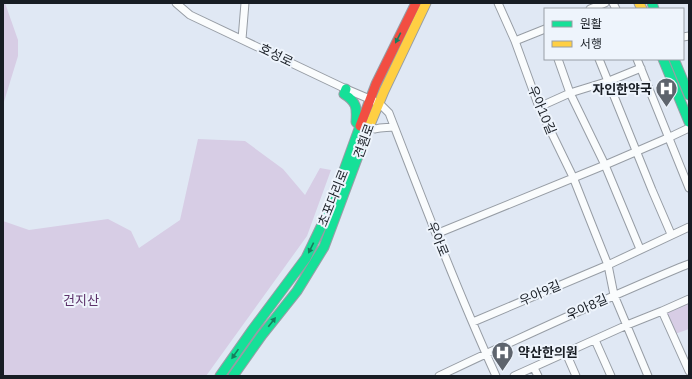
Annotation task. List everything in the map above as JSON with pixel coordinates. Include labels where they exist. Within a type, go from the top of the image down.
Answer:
[{"type":"street","name":"호성로","points":[[176,3],[190,15],[346,89],[379,103]]},
{"type":"street","points":[[242,39],[245,3]]},
{"type":"street","name":"초포다리로","points":[[220,376],[306,258],[331,206],[376,84],[416,3]]},
{"type":"street","name":"우아10길","points":[[498,3],[515,41],[539,107],[573,178],[608,264]]},
{"type":"street","points":[[592,8],[605,3]]},
{"type":"street","name":"견훤로","points":[[233,376],[297,291],[324,247],[379,103],[423,4]]},
{"type":"street","points":[[515,41],[544,29]]},
{"type":"street","points":[[558,60],[570,93],[605,165],[640,249]]},
{"type":"street","points":[[599,60],[671,234]]},
{"type":"street","points":[[637,60],[689,188]]},
{"type":"street","points":[[663,60],[689,122]]},
{"type":"street","points":[[674,60],[689,94]]},
{"type":"street","points":[[539,107],[570,93],[609,82],[641,68]]},
{"type":"street","points":[[346,89],[344,94],[352,98],[357,110],[356,122],[360,125]]},
{"type":"street","name":"우아로","points":[[379,103],[389,113],[436,234],[496,376]]},
{"type":"street","points":[[370,126],[375,129],[381,127],[394,127]]},
{"type":"street","points":[[436,234],[670,138],[689,128]]},
{"type":"street","name":"우아9길","points":[[473,322],[608,264],[689,227]]},
{"type":"street","points":[[608,264],[614,295],[648,376]]},
{"type":"street","name":"우아8길","points":[[439,376],[614,295],[681,266],[689,264]]},
{"type":"street","points":[[514,376],[689,299]]},
{"type":"street","points":[[662,311],[689,371]]},
{"type":"street","points":[[595,340],[611,376]]},
{"type":"street","points":[[566,353],[576,376]]},
{"type":"street","points":[[534,368],[538,376]]},
{"type":"green space","points":[[3,3],[5,3],[18,40],[18,56],[3,105]]},
{"type":"green space","name":"건지산","points":[[198,139],[245,141],[283,169],[305,195],[320,168],[331,170],[307,236],[206,376],[3,376],[3,221],[29,230],[108,219],[131,231],[139,248],[180,220]]},
{"type":"green space","points":[[689,303],[689,329],[675,334],[666,313]]},
{"type":"traffic: fast","points":[[652,3],[654,8]]},
{"type":"traffic: fast","points":[[663,60],[689,122]]},
{"type":"traffic: fast","points":[[674,60],[689,95]]},
{"type":"traffic: fast","points":[[346,89],[344,94],[354,103],[356,109],[356,122],[359,125]]},
{"type":"traffic: fast","points":[[220,376],[306,258],[331,206],[360,126]]},
{"type":"traffic: fast","points":[[233,376],[262,335],[297,291],[324,247],[367,132]]},
{"type":"traffic: slow","points":[[367,132],[384,91],[426,3]]},
{"type":"traffic: slow","points":[[639,3],[642,8]]},
{"type":"traffic: jam","points":[[360,126],[376,84],[416,3]]},
{"type":"place","name":"자인한약국","points":[[667,108]]},
{"type":"place","name":"약산한의원","points":[[502,372]]}]
